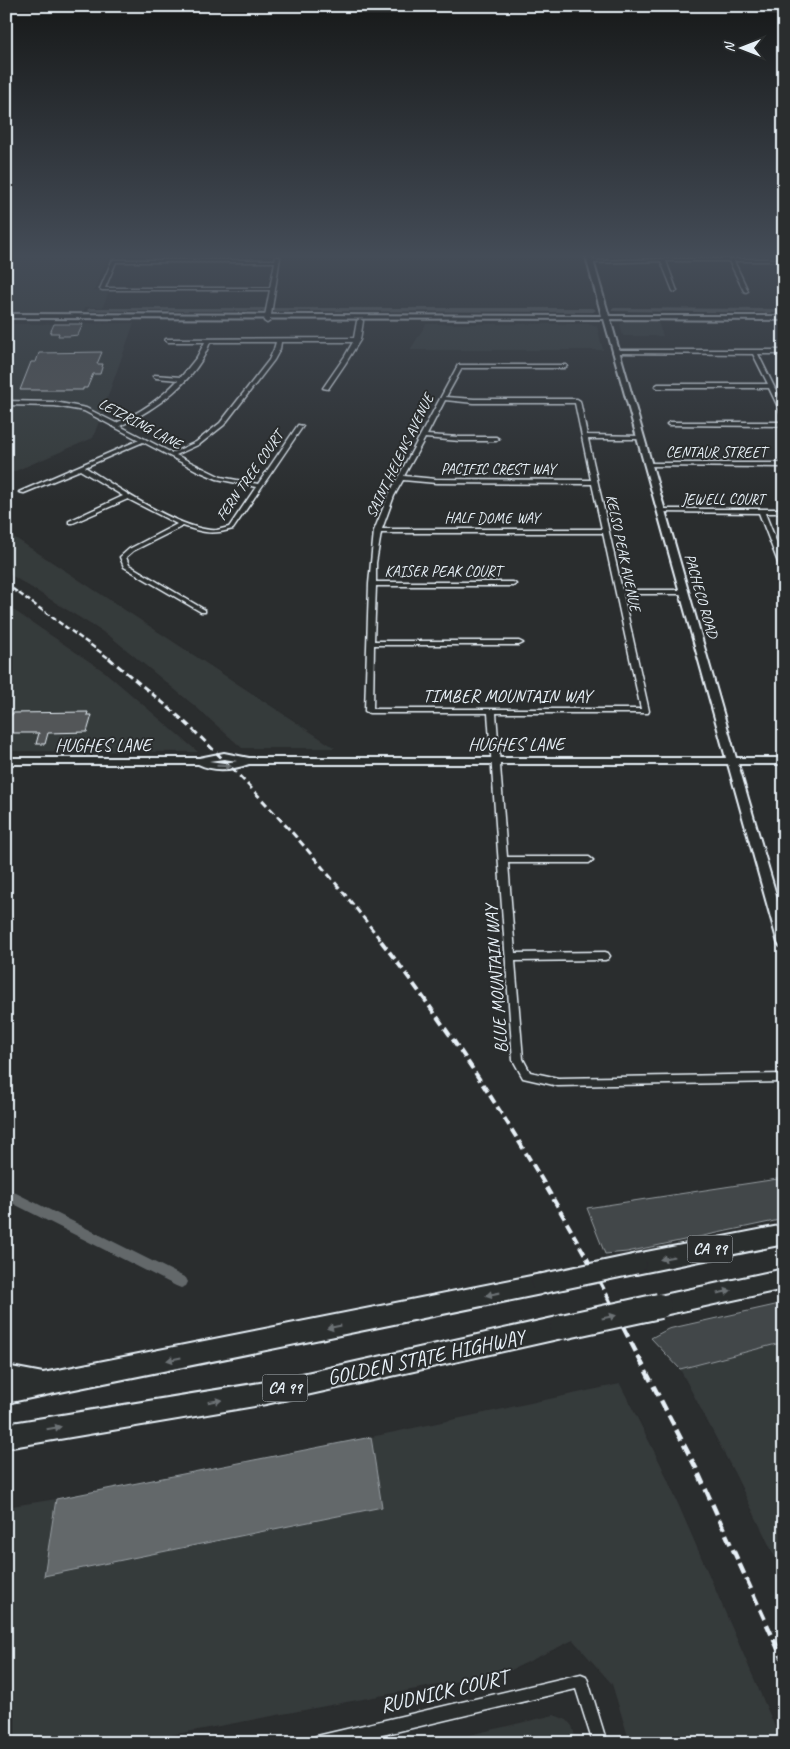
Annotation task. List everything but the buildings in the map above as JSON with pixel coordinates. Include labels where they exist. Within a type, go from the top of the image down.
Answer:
[{"type":"highway","name":"CA 99","points":[[6,1392],[231,1348],[784,1234]]},
{"type":"highway","name":"GOLDEN STATE HIGHWAY","points":[[6,1436],[266,1393],[784,1279]]},
{"type":"highway","points":[[6,1377],[46,1384]]},
{"type":"street","name":"PACHECO ROAD","points":[[612,339],[784,943]]},
{"type":"street","points":[[168,340],[357,340]]},
{"type":"street","points":[[117,425],[144,413],[161,402],[202,355],[208,340]]},
{"type":"street","points":[[172,455],[198,443],[222,424],[271,360],[278,349],[279,340]]},
{"type":"street","points":[[326,388],[357,340]]},
{"type":"street","points":[[616,352],[784,352]]},
{"type":"street","points":[[755,352],[784,413]]},
{"type":"street","name":"SAINT HELENS AVENUE","points":[[369,711],[372,584],[377,531],[383,512],[400,478],[460,366],[564,366]]},
{"type":"street","points":[[156,376],[182,379]]},
{"type":"street","points":[[658,386],[771,386]]},
{"type":"street","name":"KELSO PEAK AVENUE","points":[[443,398],[474,401],[577,401],[645,711]]},
{"type":"street","name":"LETZRING LANE","points":[[6,403],[66,405],[86,410],[208,474],[233,482],[259,486]]},
{"type":"street","points":[[670,424],[784,424]]},
{"type":"street","name":"FERN TREE COURT","points":[[216,533],[231,528],[300,426]]},
{"type":"street","points":[[423,436],[453,439],[496,439]]},
{"type":"street","points":[[585,437],[640,437]]},
{"type":"street","points":[[22,492],[144,440]]},
{"type":"street","name":"CENTAUR STREET","points":[[648,465],[784,465]]},
{"type":"street","points":[[80,467],[164,516],[205,532],[216,533]]},
{"type":"street","name":"PACIFIC CREST WAY","points":[[400,478],[436,481],[595,482]]},
{"type":"street","points":[[71,522],[129,496]]},
{"type":"street","name":"JEWELL COURT","points":[[661,511],[784,512]]},
{"type":"street","points":[[761,512],[784,570]]},
{"type":"street","points":[[182,524],[131,550],[123,557],[126,566],[204,612]]},
{"type":"street","name":"HALF DOME WAY","points":[[377,531],[606,531]]},
{"type":"street","name":"KAISER PEAK COURT","points":[[372,584],[512,584]]},
{"type":"street","points":[[619,592],[684,592]]},
{"type":"street","points":[[371,643],[519,643]]},
{"type":"street","name":"TIMBER MOUNTAIN WAY","points":[[369,711],[645,711]]},
{"type":"street","name":"BLUE MOUNTAIN WAY","points":[[492,711],[518,1060],[527,1075],[558,1082],[784,1078]]},
{"type":"street","name":"HUGHES LANE","points":[[6,761],[200,761],[208,766],[237,766],[248,762],[496,760],[784,761]]},
{"type":"street","points":[[503,860],[590,860]]},
{"type":"street","points":[[510,957],[605,956]]},
{"type":"street","name":"RUDNICK COURT","points":[[321,1742],[581,1682],[600,1743]]},
{"type":"shaded area","points":[[6,339],[128,339],[93,438],[6,475]]},
{"type":"shaded area","points":[[417,339],[600,339],[603,350],[410,350]]},
{"type":"shaded area","points":[[6,532],[335,748],[242,748],[196,707],[111,637],[6,572]]},
{"type":"shaded area","points":[[6,605],[105,672],[198,752],[6,751]]},
{"type":"shaded area","points":[[784,1178],[784,1219],[627,1252],[605,1254],[587,1208]]},
{"type":"shaded area","points":[[784,1303],[784,1342],[680,1369],[651,1338],[668,1329]]},
{"type":"shaded area","points":[[784,1342],[784,1576],[735,1474],[680,1369]]},
{"type":"shaded area","points":[[620,1384],[662,1467],[782,1743],[630,1743],[612,1684],[573,1640],[507,1672],[128,1743],[6,1743],[6,1507],[56,1499],[44,1575],[382,1507],[371,1437]]},
{"type":"shaded area","points":[[371,1437],[382,1507],[44,1576],[56,1499]]},
{"type":"shaded area","points":[[554,1715],[567,1720],[572,1726],[577,1743],[436,1743]]},
{"type":"waterway","points":[[6,1194],[181,1282]]},
{"type":"railway","points":[[6,584],[110,659]]},
{"type":"railway","points":[[109,658],[180,718],[241,778],[314,858],[382,942]]},
{"type":"railway","points":[[381,941],[413,983],[474,1071],[530,1160],[609,1299]]},
{"type":"railway","points":[[608,1298],[696,1468],[784,1662]]}]
